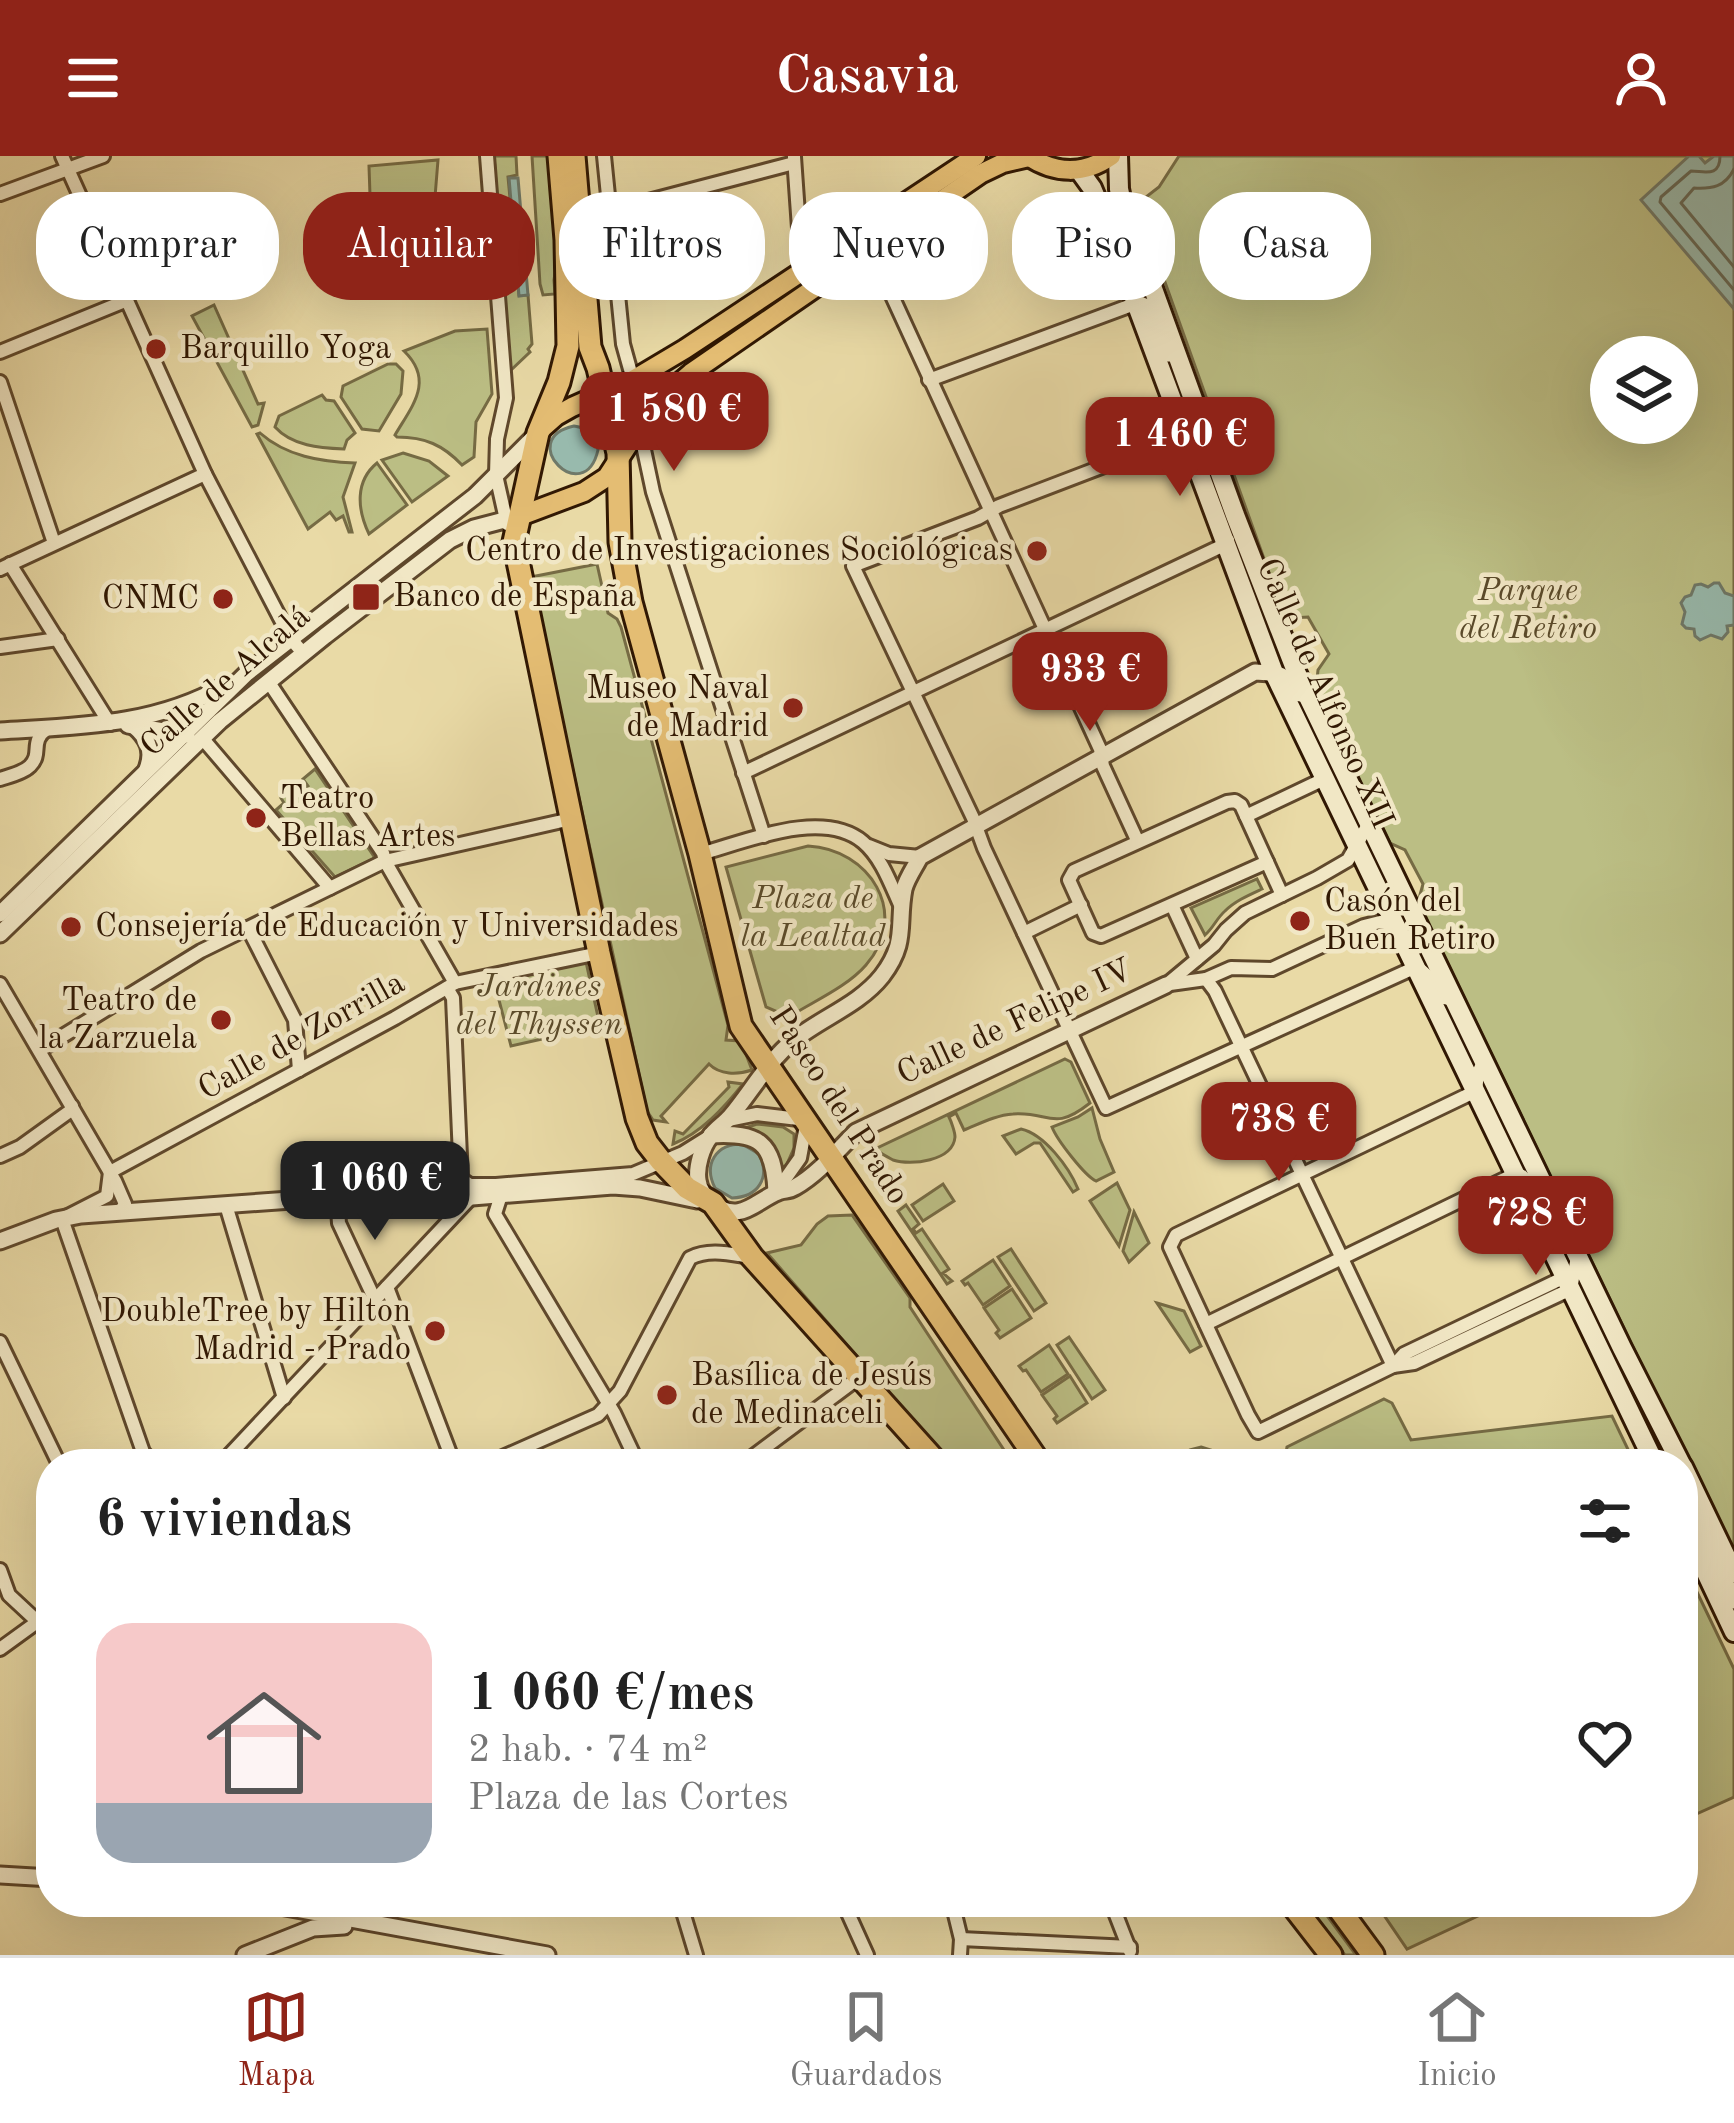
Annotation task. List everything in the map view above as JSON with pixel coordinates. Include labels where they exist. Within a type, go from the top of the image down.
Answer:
[{"type":"highway","points":[[559,156],[568,340],[559,382],[512,518],[637,1118],[661,1162],[687,1188],[713,1203],[752,1257],[925,1449]]},
{"type":"highway","name":"Paseo del Prado","points":[[574,156],[589,338],[619,463],[620,542],[631,602],[741,1026],[1030,1449]]},
{"type":"highway","points":[[1302,1917],[1331,1955]]},
{"type":"highway","points":[[1345,1917],[1373,1955]]},
{"type":"main road","points":[[922,192],[976,156]]},
{"type":"main road","points":[[954,192],[1003,163],[1029,157],[1055,169],[1079,170],[1115,156]]},
{"type":"main road","name":"Calle de Alfonso XII","points":[[1115,156],[1122,203],[1306,695],[1577,1256],[1656,1449]]},
{"type":"main road","name":"Calle de Alfonso XII","points":[[1079,170],[1092,188],[1137,303],[1274,673],[1568,1283],[1672,1449]]},
{"type":"main road","points":[[538,433],[556,416],[642,375],[789,279]]},
{"type":"main road","points":[[512,518],[597,485],[619,463],[654,405],[691,373],[798,300]]},
{"type":"main road","points":[[642,375],[665,383],[665,395]]},
{"type":"main road","name":"Calle de Alfonso XII","points":[[1698,1499],[1734,1573]]},
{"type":"main road","points":[[1698,1556],[1734,1633]]},
{"type":"street","points":[[0,194],[65,163],[103,156]]},
{"type":"street","points":[[487,156],[506,398],[497,439],[496,475],[512,518]]},
{"type":"street","points":[[604,156],[608,192]]},
{"type":"street","points":[[679,192],[794,160],[796,192]]},
{"type":"street","points":[[65,163],[205,474],[291,639],[303,653]]},
{"type":"street","points":[[619,300],[623,344],[642,375],[640,431],[663,525],[764,836]]},
{"type":"street","points":[[893,300],[1137,840]]},
{"type":"street","points":[[0,352],[125,301]]},
{"type":"street","points":[[929,380],[1137,303],[1150,308],[1171,360],[1186,381]]},
{"type":"street","points":[[0,382],[54,543]]},
{"type":"street","name":"Calle de Alcalá","points":[[0,914],[247,673],[475,496],[538,433]]},
{"type":"street","points":[[743,773],[913,692],[1226,544],[1235,515],[1218,493],[1203,454],[1184,436],[853,566],[913,692],[977,826],[1106,1108],[1416,967],[1442,996],[1453,998]]},
{"type":"street","points":[[205,474],[5,567],[121,724],[203,739],[330,888]]},
{"type":"street","name":"Calle de Alcalá","points":[[0,934],[268,681],[450,540],[512,518]]},
{"type":"street","points":[[0,647],[58,639]]},
{"type":"street","points":[[0,730],[121,724],[181,708],[247,673]]},
{"type":"street","points":[[700,854],[798,828],[823,827],[889,854],[920,856],[1255,673],[1274,673],[1289,680],[1296,693],[1306,695]]},
{"type":"street","points":[[268,681],[383,853],[451,986],[461,1180]]},
{"type":"street","name":"Calle de Alcalá","points":[[121,724],[149,745],[148,769]]},
{"type":"street","points":[[0,779],[27,769],[36,756],[39,734],[49,728]]},
{"type":"street","points":[[1246,816],[1324,779]]},
{"type":"street","points":[[1267,862],[1101,936],[1093,933],[1069,880],[1074,871],[1137,840],[1235,801],[1241,805],[1267,862],[1282,895]]},
{"type":"street","points":[[40,1050],[201,951],[385,862],[571,818]]},
{"type":"street","name":"Calle de Felipe IV","points":[[776,1192],[794,1188],[856,1132],[1166,985],[1245,913],[1342,863],[1369,823]]},
{"type":"street","points":[[866,845],[886,872],[903,912]]},
{"type":"street","points":[[235,1449],[467,1203],[498,1190],[633,1174],[711,1135],[792,1041],[879,980],[899,945],[904,887],[920,856]]},
{"type":"street","points":[[1024,933],[1081,905]]},
{"type":"street","points":[[1172,905],[1197,959]]},
{"type":"street","name":"Calle de Felipe IV","points":[[1166,985],[1206,979],[1231,968],[1272,969],[1364,926],[1396,925]]},
{"type":"street","points":[[248,928],[295,1020],[299,1070]]},
{"type":"street","name":"Calle de Zorrilla","points":[[62,1219],[101,1201],[109,1190],[110,1172],[451,986],[599,953]]},
{"type":"street","points":[[1206,979],[1393,1366]]},
{"type":"street","points":[[0,983],[110,1172],[125,1204],[119,1213]]},
{"type":"street","points":[[1483,1062],[1476,1091],[1180,1232],[1170,1247],[1258,1432],[1393,1366],[1404,1354],[1568,1283],[1577,1256]]},
{"type":"street","points":[[0,1156],[20,1147],[72,1106]]},
{"type":"street","points":[[711,1135],[699,1164],[698,1181],[706,1197],[722,1208],[742,1211],[776,1192],[800,1157],[807,1120],[757,1114],[728,1120]]},
{"type":"street","points":[[711,1135],[734,1133],[761,1143],[772,1160],[776,1192]]},
{"type":"street","points":[[1206,1324],[1517,1173],[1542,1204],[1552,1204]]},
{"type":"street","points":[[0,1241],[62,1219],[446,1189],[461,1180]]},
{"type":"street","points":[[461,1180],[498,1190],[640,1188],[713,1203]]},
{"type":"street","points":[[446,1189],[495,1214],[631,1449]]},
{"type":"street","points":[[495,1214],[498,1190]]},
{"type":"street","points":[[337,1197],[339,1223],[375,1300]]},
{"type":"street","points":[[226,1205],[284,1398]]},
{"type":"street","points":[[62,1219],[142,1449]]},
{"type":"street","points":[[521,1449],[598,1415],[609,1405],[694,1255],[752,1257]]},
{"type":"street","points":[[387,1287],[448,1449]]},
{"type":"street","points":[[0,1342],[52,1449]]},
{"type":"street","points":[[762,1449],[861,1376]]},
{"type":"street","points":[[1698,1525],[1707,1546]]},
{"type":"street","points":[[1698,1530],[1734,1601]]},
{"type":"street","points":[[0,1570],[9,1594],[36,1620]]},
{"type":"street","points":[[0,1649],[36,1623]]},
{"type":"street","points":[[0,1875],[36,1878]]},
{"type":"street","points":[[348,1917],[460,1937],[482,1949]]},
{"type":"street","points":[[685,1917],[696,1955]]},
{"type":"street","points":[[851,1917],[867,1955]]},
{"type":"street","points":[[956,1917],[960,1955]]},
{"type":"street","points":[[961,1939],[1130,1951],[1117,1917]]},
{"type":"street","points":[[245,1955],[280,1949],[327,1925],[548,1955]]},
{"type":"green space","points":[[494,156],[516,156],[517,175],[508,177],[509,192],[497,192]]},
{"type":"green space","points":[[532,156],[548,156],[557,261],[555,294],[543,295],[540,284]]},
{"type":"green space","name":"Parque del Retiro","points":[[1179,156],[1734,156],[1734,1556],[1698,1481],[1698,1449],[1682,1449],[1418,902],[1423,884],[1405,850],[1390,843],[1316,689],[1318,670],[1329,654],[1308,617],[1292,618],[1282,609],[1171,300],[1175,300],[1175,192],[1153,192]]},
{"type":"green space","points":[[438,160],[435,192],[370,192],[369,166]]},
{"type":"green space","points":[[505,300],[528,300],[530,352],[510,371]]},
{"type":"green space","points":[[214,305],[258,404],[264,403],[258,425],[252,427],[192,316]]},
{"type":"green space","points":[[487,329],[492,394],[476,422],[474,457],[462,465],[433,444],[397,437],[419,383],[404,351],[455,331]]},
{"type":"green space","points":[[388,364],[403,371],[401,394],[379,431],[362,429],[341,397],[343,386]]},
{"type":"green space","points":[[322,395],[334,401],[355,433],[344,449],[298,442],[275,427],[279,416]]},
{"type":"green space","points":[[260,433],[305,456],[355,463],[343,497],[352,532],[343,516],[336,520],[330,512],[308,529]]},
{"type":"green space","points":[[403,453],[429,461],[448,476],[412,502],[382,460]]},
{"type":"green space","points":[[377,463],[407,505],[369,534],[360,496],[365,478]]},
{"type":"green space","points":[[597,564],[608,613],[621,627],[728,1025],[726,1040],[741,1041],[752,1070],[729,1073],[709,1064],[661,1116],[666,1122],[653,1120],[647,1111],[531,577]]},
{"type":"green space","points":[[315,769],[375,858],[335,877],[276,810],[288,792],[294,798],[308,786],[303,779]]},
{"type":"green space","name":"Plaza de la Lealtad","points":[[808,846],[830,850],[865,871],[884,905],[885,925],[879,945],[858,973],[789,1017],[766,1007],[726,867]]},
{"type":"green space","points":[[1257,879],[1262,889],[1229,907],[1205,935],[1191,908]]},
{"type":"green space","name":"Jardines del Thyssen","points":[[586,962],[600,1026],[511,1046],[494,981]]},
{"type":"green space","points":[[1065,1059],[1071,1062],[1090,1103],[1067,1117],[1007,1115],[964,1130],[956,1113],[949,1117],[955,1135],[952,1145],[939,1156],[901,1162],[875,1149]]},
{"type":"green space","points":[[728,1082],[743,1084],[711,1119],[673,1144],[675,1131],[683,1134],[729,1087]]},
{"type":"green space","points":[[1092,1108],[1114,1172],[1096,1181],[1052,1127]]},
{"type":"green space","points":[[757,1124],[783,1127],[794,1134],[786,1166],[781,1167],[768,1143],[745,1128]]},
{"type":"green space","points":[[1021,1129],[1055,1153],[1078,1189],[1073,1192],[1040,1143],[1016,1154],[1003,1136]]},
{"type":"green space","points":[[1117,1183],[1130,1210],[1119,1246],[1090,1201]]},
{"type":"green space","points":[[943,1184],[954,1201],[923,1221],[912,1205]]},
{"type":"green space","points":[[906,1205],[919,1224],[913,1229],[916,1233],[922,1229],[949,1269],[943,1273],[952,1281],[947,1284],[898,1211]]},
{"type":"green space","points":[[1134,1212],[1149,1243],[1129,1262],[1123,1251]]},
{"type":"green space","points":[[852,1215],[910,1298],[910,1307],[1003,1449],[938,1449],[767,1253],[801,1245],[828,1216]]},
{"type":"green space","points":[[1011,1249],[1046,1303],[1034,1311],[998,1257]]},
{"type":"green space","points":[[993,1260],[1010,1286],[983,1305],[962,1281]]},
{"type":"green space","points":[[1012,1289],[1031,1318],[1000,1338],[984,1308]]},
{"type":"green space","points":[[1157,1303],[1184,1311],[1201,1346],[1190,1352]]},
{"type":"green space","points":[[1069,1337],[1105,1390],[1092,1399],[1057,1345]]},
{"type":"green space","points":[[1049,1345],[1068,1374],[1041,1392],[1019,1366]]},
{"type":"green space","points":[[1070,1376],[1087,1403],[1057,1423],[1042,1395]]},
{"type":"green space","points":[[1384,1399],[1392,1403],[1411,1440],[1612,1416],[1628,1449],[1287,1449]]},
{"type":"green space","points":[[1698,1594],[1734,1669],[1734,1797],[1698,1813]]},
{"type":"green space","points":[[1314,1917],[1328,1917],[1356,1955],[1345,1955]]},
{"type":"green space","points":[[1385,1917],[1476,1917],[1407,1949]]},
{"type":"water","points":[[1689,156],[1699,156],[1705,163],[1714,156],[1734,156],[1734,309],[1641,200]]},
{"type":"water","points":[[509,178],[518,178],[519,192],[510,192]]},
{"type":"water","points":[[574,426],[591,434],[598,450],[590,467],[580,473],[558,465],[550,444],[557,433]]},
{"type":"water","points":[[1714,583],[1734,596],[1734,625],[1727,626],[1722,639],[1711,635],[1700,640],[1694,629],[1682,624],[1681,603],[1695,585]]},
{"type":"water","points":[[742,1144],[759,1154],[763,1178],[749,1194],[732,1198],[715,1188],[711,1164],[725,1148]]},
{"type":"place","name":"Barquillo Yoga","points":[[156,349]]},
{"type":"place","name":"Centro de Investigaciones Sociológicas","points":[[1037,551]]},
{"type":"place","name":"Banco de España","points":[[366,597]]},
{"type":"place","name":"CNMC","points":[[223,599]]},
{"type":"place","name":"Museo Naval de Madrid","points":[[793,708]]},
{"type":"place","name":"Teatro Bellas Artes","points":[[256,818]]},
{"type":"place","name":"Casón del Buen Retiro","points":[[1300,921]]},
{"type":"place","name":"Consejería de Educación y Universidades","points":[[71,927]]},
{"type":"place","name":"Teatro de la Zarzuela","points":[[221,1020]]},
{"type":"place","name":"DoubleTree by Hilton Madrid - Prado","points":[[435,1331]]},
{"type":"place","name":"Basílica de Jesús de Medinaceli","points":[[667,1395]]}]
